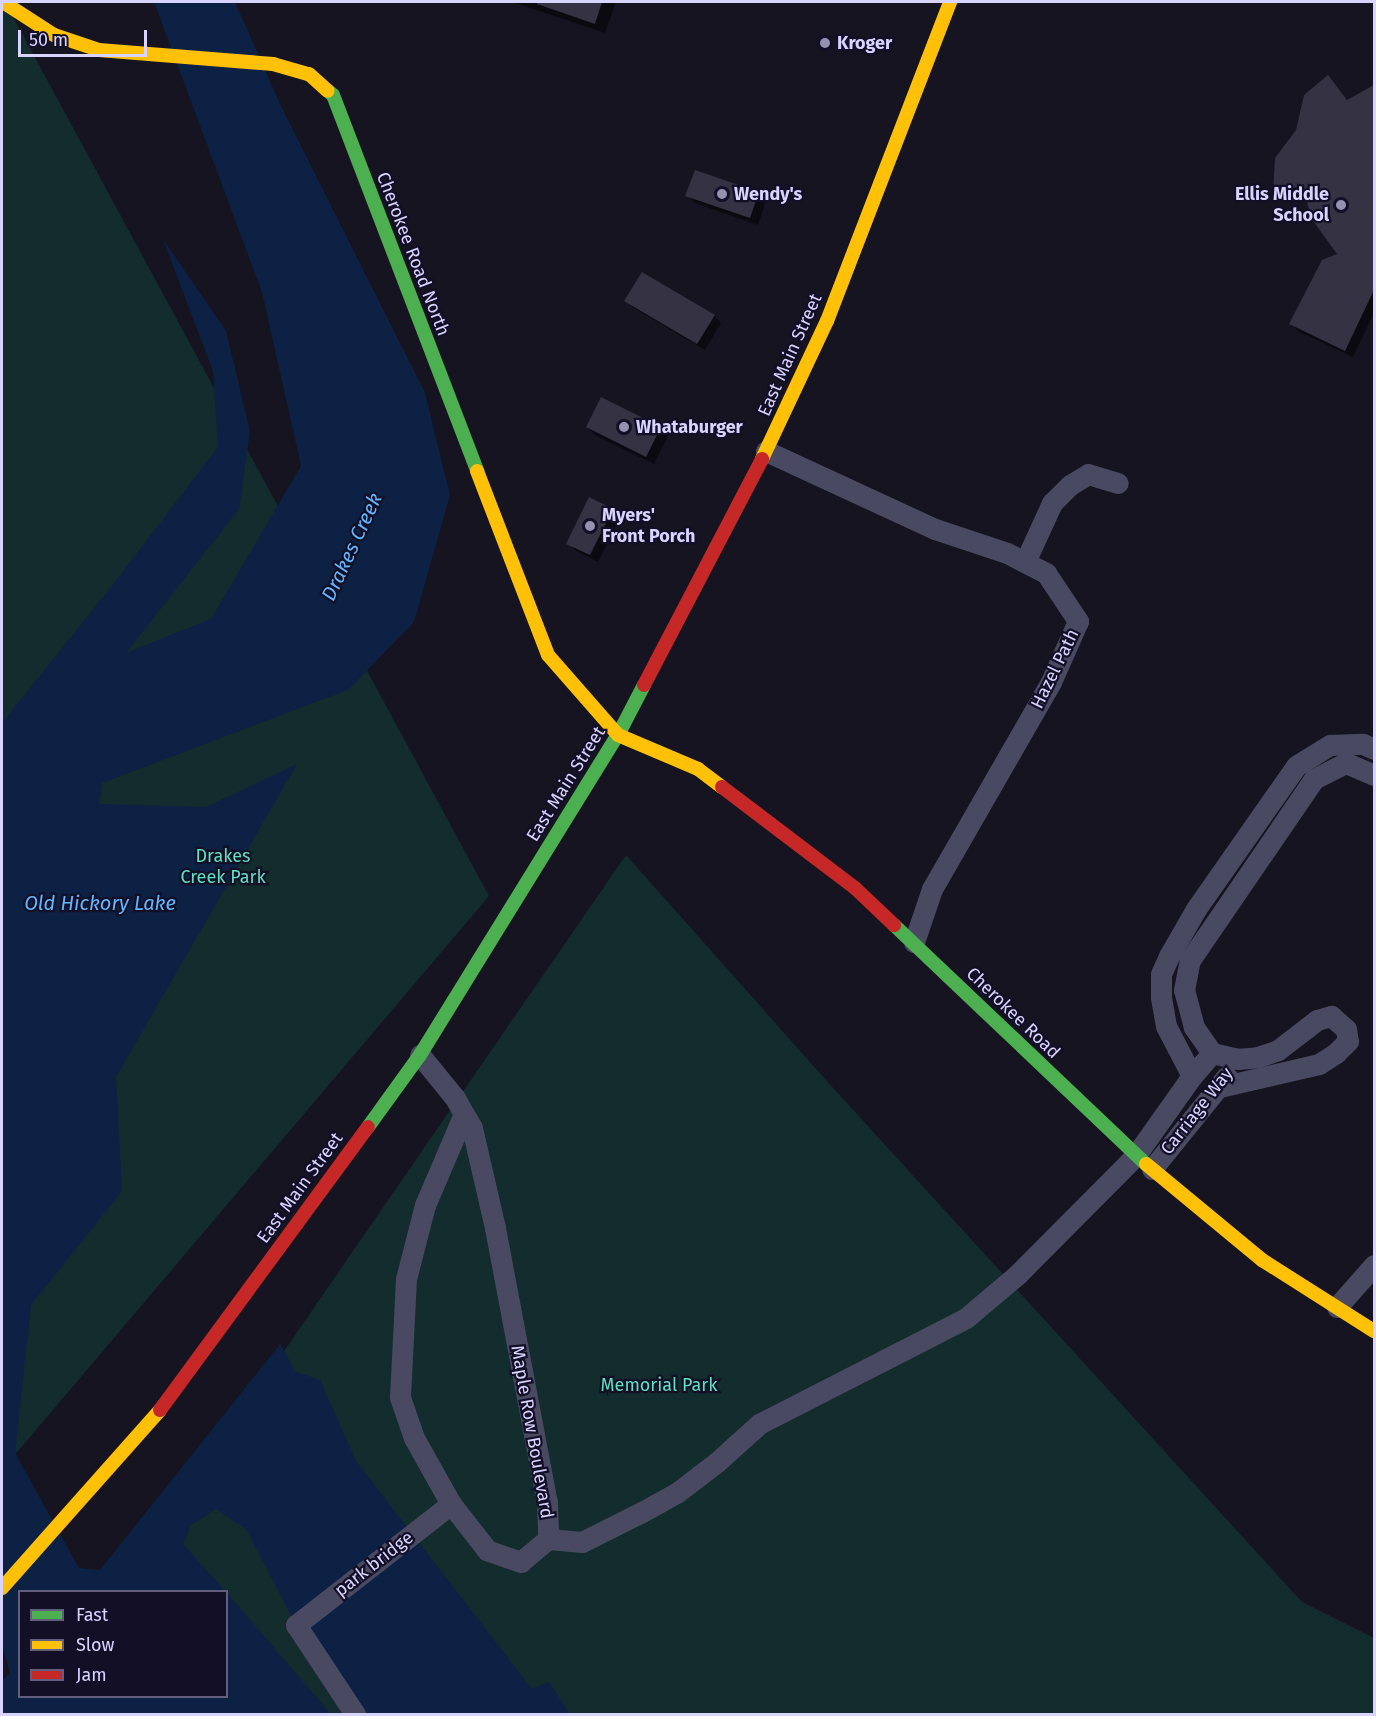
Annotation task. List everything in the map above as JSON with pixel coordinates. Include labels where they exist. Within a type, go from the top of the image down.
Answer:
[{"type":"street","name":"Cherokee Road North","points":[[3,2],[54,35],[99,50],[273,64],[309,74],[333,95],[548,655],[618,735]]},
{"type":"street","name":"East Main Street","points":[[2,1588],[77,1506],[170,1398],[420,1055],[618,735],[766,451],[827,321],[950,2]]},
{"type":"street","name":"Hazel Path","points":[[766,451],[935,529],[1007,553],[1046,573],[1078,621],[1051,682],[932,889],[914,942]]},
{"type":"street","points":[[1025,562],[1052,503],[1070,485],[1088,474],[1118,483]]},
{"type":"street","name":"Cherokee Road","points":[[618,735],[698,770],[855,888],[1144,1162],[1262,1260],[1374,1331]]},
{"type":"street","points":[[1192,1076],[1166,1026],[1161,997],[1161,974],[1164,967],[1203,899],[1296,766],[1330,745],[1363,744],[1374,749]]},
{"type":"street","points":[[1212,1053],[1194,1027],[1184,990],[1190,960],[1280,825],[1314,779],[1346,763],[1374,774]]},
{"type":"street","points":[[1261,814],[1280,825]]},
{"type":"street","points":[[1203,899],[1223,909]]},
{"type":"street","points":[[1164,967],[1188,971]]},
{"type":"street","points":[[1221,1087],[1319,1064],[1336,1053],[1348,1041],[1346,1029],[1331,1016],[1317,1020],[1298,1037],[1278,1050],[1258,1057],[1237,1059]]},
{"type":"street","name":"Carriage Way","points":[[1212,1053],[1237,1059],[1221,1087],[1183,1128],[1144,1162],[1192,1076],[1212,1053]]},
{"type":"street","name":"Maple Row Boulevard","points":[[420,1055],[455,1098],[472,1128],[495,1228],[547,1502],[549,1539],[521,1562],[487,1550],[451,1504],[414,1438],[400,1397],[406,1279],[424,1206],[464,1114]]},
{"type":"street","points":[[549,1539],[582,1542],[642,1512],[686,1486],[759,1424],[966,1318],[1144,1162]]},
{"type":"street","points":[[1337,1308],[1374,1265]]},
{"type":"street","name":"park bridge","points":[[355,1714],[297,1625],[451,1504]]},
{"type":"green space","name":"Drakes Creek Park","points":[[2,2],[5,2],[489,896],[2,1470]]},
{"type":"green space","name":"Memorial Park","points":[[626,855],[825,1079],[1302,1602],[1374,1638],[1374,1714],[298,1714],[228,1646],[228,1590],[171,1590],[140,1560]]},
{"type":"water","name":"Old Hickory Lake","points":[[154,2],[235,2],[281,106],[425,393],[450,495],[414,622],[348,690],[102,783],[99,804],[206,807],[297,764],[116,1077],[122,1191],[31,1305],[15,1453],[79,1568],[100,1570],[280,1344],[296,1372],[320,1380],[356,1461],[532,1689],[549,1682],[570,1714],[368,1714],[296,1625],[246,1529],[216,1509],[191,1525],[183,1544],[224,1590],[18,1590],[18,1698],[228,1698],[228,1594],[331,1714],[2,1714],[2,1681],[10,1673],[2,1645],[2,723],[111,587],[218,447],[213,371],[163,239],[226,331],[250,431],[239,509],[126,653],[211,619],[301,466],[262,292]]},
{"type":"building","points":[[537,2],[602,2],[595,24],[537,4]]},
{"type":"building","name":"Ellis Middle School","points":[[1328,75],[1347,100],[1374,85],[1374,290],[1345,351],[1289,324],[1322,260],[1337,254],[1311,218],[1303,186],[1273,192],[1275,158],[1296,130],[1304,95]]},
{"type":"building","name":"Wendy's","points":[[695,170],[759,192],[750,218],[685,196]]},
{"type":"building","points":[[642,272],[715,315],[697,344],[624,301]]},
{"type":"building","name":"Whataburger","points":[[601,397],[661,427],[646,457],[586,427]]},
{"type":"building","name":"Myers' Front Porch","points":[[589,497],[613,509],[590,555],[566,544]]},
{"type":"traffic: fast","points":[[328,91],[333,95],[477,471]]},
{"type":"traffic: fast","points":[[368,1127],[420,1055],[618,735],[644,685]]},
{"type":"traffic: fast","points":[[894,925],[1146,1164]]},
{"type":"traffic: slow","points":[[3,2],[54,35],[99,50],[273,64],[309,74],[328,91]]},
{"type":"traffic: slow","points":[[762,459],[827,321],[950,2]]},
{"type":"traffic: slow","points":[[477,471],[548,655],[618,735],[698,769],[722,787]]},
{"type":"traffic: slow","points":[[1146,1164],[1262,1260],[1374,1331]]},
{"type":"traffic: slow","points":[[2,1588],[160,1410]]},
{"type":"traffic: jam","points":[[644,685],[762,459]]},
{"type":"traffic: jam","points":[[722,787],[855,888],[894,925]]},
{"type":"traffic: jam","points":[[160,1410],[368,1127]]},
{"type":"place","name":"Kroger","points":[[825,43]]},
{"type":"place","name":"Wendy's","points":[[722,194]]},
{"type":"place","name":"Ellis Middle School","points":[[1341,205]]},
{"type":"place","name":"Whataburger","points":[[624,427]]},
{"type":"place","name":"Myers' Front Porch","points":[[590,526]]},
{"type":"water label","name":"Drakes Creek","points":[[352,547]]}]
